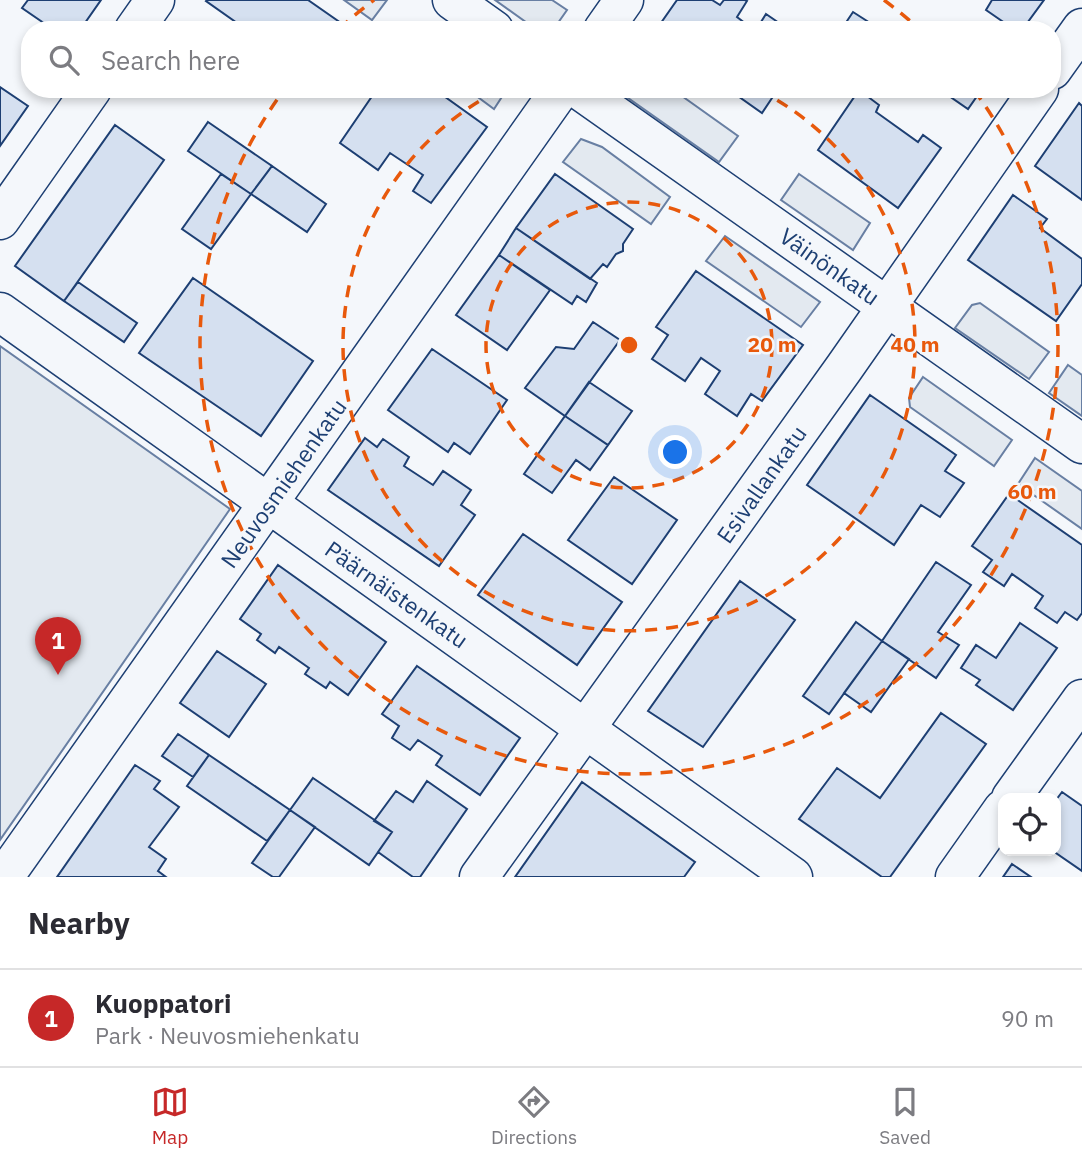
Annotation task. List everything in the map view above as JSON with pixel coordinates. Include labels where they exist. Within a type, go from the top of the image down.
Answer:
[{"type":"street","points":[[140,21],[155,0]]},
{"type":"street","points":[[452,0],[481,21]]},
{"type":"street","points":[[609,21],[624,0]]},
{"type":"street","points":[[1061,57],[1082,28]]},
{"type":"street","points":[[0,220],[86,98]]},
{"type":"street","name":"Neuvosmiehenkatu","points":[[4,877],[555,98]]},
{"type":"street","name":"Väinönkatu","points":[[591,98],[1082,444]]},
{"type":"street","name":"Esivallankatu","points":[[479,877],[888,306],[1033,98]]},
{"type":"street","name":"Päärnäistenkatu","points":[[0,312],[793,877]]},
{"type":"street","points":[[1015,793],[1082,699]]},
{"type":"street","points":[[955,877],[998,816]]},
{"type":"shaded area","points":[[344,0],[387,0],[372,20]]},
{"type":"shaded area","points":[[495,0],[552,0],[567,10],[559,21],[524,21]]},
{"type":"shaded area","points":[[479,98],[501,98],[494,109]]},
{"type":"shaded area","points":[[628,98],[685,98],[738,136],[719,162]]},
{"type":"shaded area","points":[[581,139],[602,147],[670,197],[651,224],[563,162]]},
{"type":"shaded area","points":[[799,174],[870,223],[853,250],[781,200]]},
{"type":"shaded area","points":[[725,236],[820,302],[801,327],[706,261]]},
{"type":"shaded area","points":[[980,303],[1049,352],[1029,379],[955,328],[972,305]]},
{"type":"shaded area","points":[[0,346],[230,509],[0,840]]},
{"type":"shaded area","points":[[1068,365],[1082,375],[1082,416],[1049,393]]},
{"type":"shaded area","points":[[923,377],[1012,440],[994,466],[910,407],[909,398]]},
{"type":"shaded area","points":[[1035,458],[1082,491],[1082,529],[1018,484]]},
{"type":"building","points":[[28,0],[101,0],[86,21],[41,21],[22,8]]},
{"type":"building","points":[[308,0],[338,21],[234,21],[206,1]]},
{"type":"building","points":[[677,0],[712,0],[720,5],[724,0],[747,1],[737,17],[742,21],[662,21]]},
{"type":"building","points":[[992,0],[1044,0],[1029,21],[1002,21],[986,10]]},
{"type":"building","points":[[853,12],[867,21],[847,21]]},
{"type":"building","points":[[766,14],[776,21],[762,21]]},
{"type":"building","points":[[0,87],[28,106],[0,146]]},
{"type":"building","points":[[371,98],[447,98],[487,127],[431,203],[413,191],[423,175],[390,153],[378,170],[340,143]]},
{"type":"building","points":[[741,98],[772,98],[762,113]]},
{"type":"building","points":[[854,98],[870,98],[879,105],[876,112],[918,142],[923,135],[941,148],[898,208],[818,150]]},
{"type":"building","points":[[952,98],[976,98],[968,109]]},
{"type":"building","points":[[1079,103],[1082,106],[1082,200],[1035,166]]},
{"type":"building","points":[[208,122],[272,166],[251,194],[188,151]]},
{"type":"building","points":[[115,125],[164,160],[64,301],[15,266]]},
{"type":"building","points":[[272,166],[326,204],[307,232],[251,194]]},
{"type":"building","points":[[221,174],[251,194],[211,249],[182,229]]},
{"type":"building","points":[[555,174],[633,229],[623,244],[623,251],[616,254],[607,267],[603,264],[590,279],[516,228]]},
{"type":"building","points":[[1013,195],[1047,219],[1040,228],[1082,259],[1082,284],[1056,321],[968,260]]},
{"type":"building","points":[[516,228],[597,283],[586,302],[577,296],[572,304],[499,255]]},
{"type":"building","points":[[499,255],[550,290],[507,350],[456,315]]},
{"type":"building","points":[[696,271],[803,345],[762,401],[751,394],[737,416],[705,394],[720,371],[701,358],[685,381],[652,359],[668,335],[656,327]]},
{"type":"building","points":[[193,278],[313,361],[261,436],[139,353]]},
{"type":"building","points":[[78,282],[137,323],[124,342],[64,301]]},
{"type":"building","points":[[593,322],[620,340],[565,416],[525,388],[556,347],[574,349]]},
{"type":"building","points":[[432,349],[507,400],[470,454],[454,443],[448,452],[388,410]]},
{"type":"building","points":[[589,382],[632,411],[608,445],[565,416]]},
{"type":"building","points":[[870,395],[956,455],[945,471],[964,483],[940,517],[921,505],[894,545],[807,485]]},
{"type":"building","points":[[565,416],[608,445],[590,470],[576,460],[552,493],[524,474]]},
{"type":"building","points":[[365,438],[377,447],[383,439],[409,457],[404,466],[433,485],[443,471],[471,490],[461,505],[475,515],[439,566],[328,490]]},
{"type":"building","points":[[614,477],[677,520],[632,584],[568,540]]},
{"type":"building","points":[[1009,494],[1082,545],[1082,613],[1077,620],[1065,612],[1057,623],[1035,608],[1043,596],[1012,574],[1004,586],[983,572],[992,560],[972,546]]},
{"type":"building","points":[[523,534],[622,602],[577,665],[478,595]]},
{"type":"building","points":[[936,562],[971,585],[938,632],[959,645],[936,678],[882,641]]},
{"type":"building","points":[[278,565],[386,642],[348,695],[330,682],[326,688],[305,674],[309,668],[279,647],[275,653],[257,640],[261,634],[240,619]]},
{"type":"building","points":[[740,581],[795,620],[703,747],[648,711]]},
{"type":"building","points":[[856,622],[882,641],[829,714],[803,696]]},
{"type":"building","points":[[1020,623],[1057,648],[1013,710],[976,685],[980,680],[961,668],[976,645],[996,658]]},
{"type":"building","points":[[882,641],[909,659],[871,712],[844,693]]},
{"type":"building","points":[[217,651],[266,684],[229,737],[180,703]]},
{"type":"building","points":[[417,666],[520,738],[480,795],[436,765],[442,756],[418,740],[410,750],[392,738],[399,726],[382,714]]},
{"type":"building","points":[[941,713],[986,744],[890,877],[882,877],[799,819],[837,768],[880,798]]},
{"type":"building","points":[[178,734],[209,755],[193,777],[162,756]]},
{"type":"building","points":[[209,755],[290,810],[267,841],[187,786]]},
{"type":"building","points":[[135,765],[160,781],[154,789],[179,807],[149,847],[166,859],[158,871],[166,877],[57,877]]},
{"type":"building","points":[[313,778],[392,832],[369,865],[290,810]]},
{"type":"building","points":[[427,781],[467,809],[420,877],[413,877],[378,852],[392,832],[374,821],[396,791],[413,802]]},
{"type":"building","points":[[582,782],[695,862],[684,877],[515,877]]},
{"type":"building","points":[[1061,793],[1082,806],[1082,871],[1060,856]]},
{"type":"building","points":[[290,810],[315,827],[279,877],[273,877],[252,863]]},
{"type":"building","points":[[1012,864],[1031,877],[1003,877]]},
{"type":"place","name":"Kuoppatori","points":[[58,675]]}]
